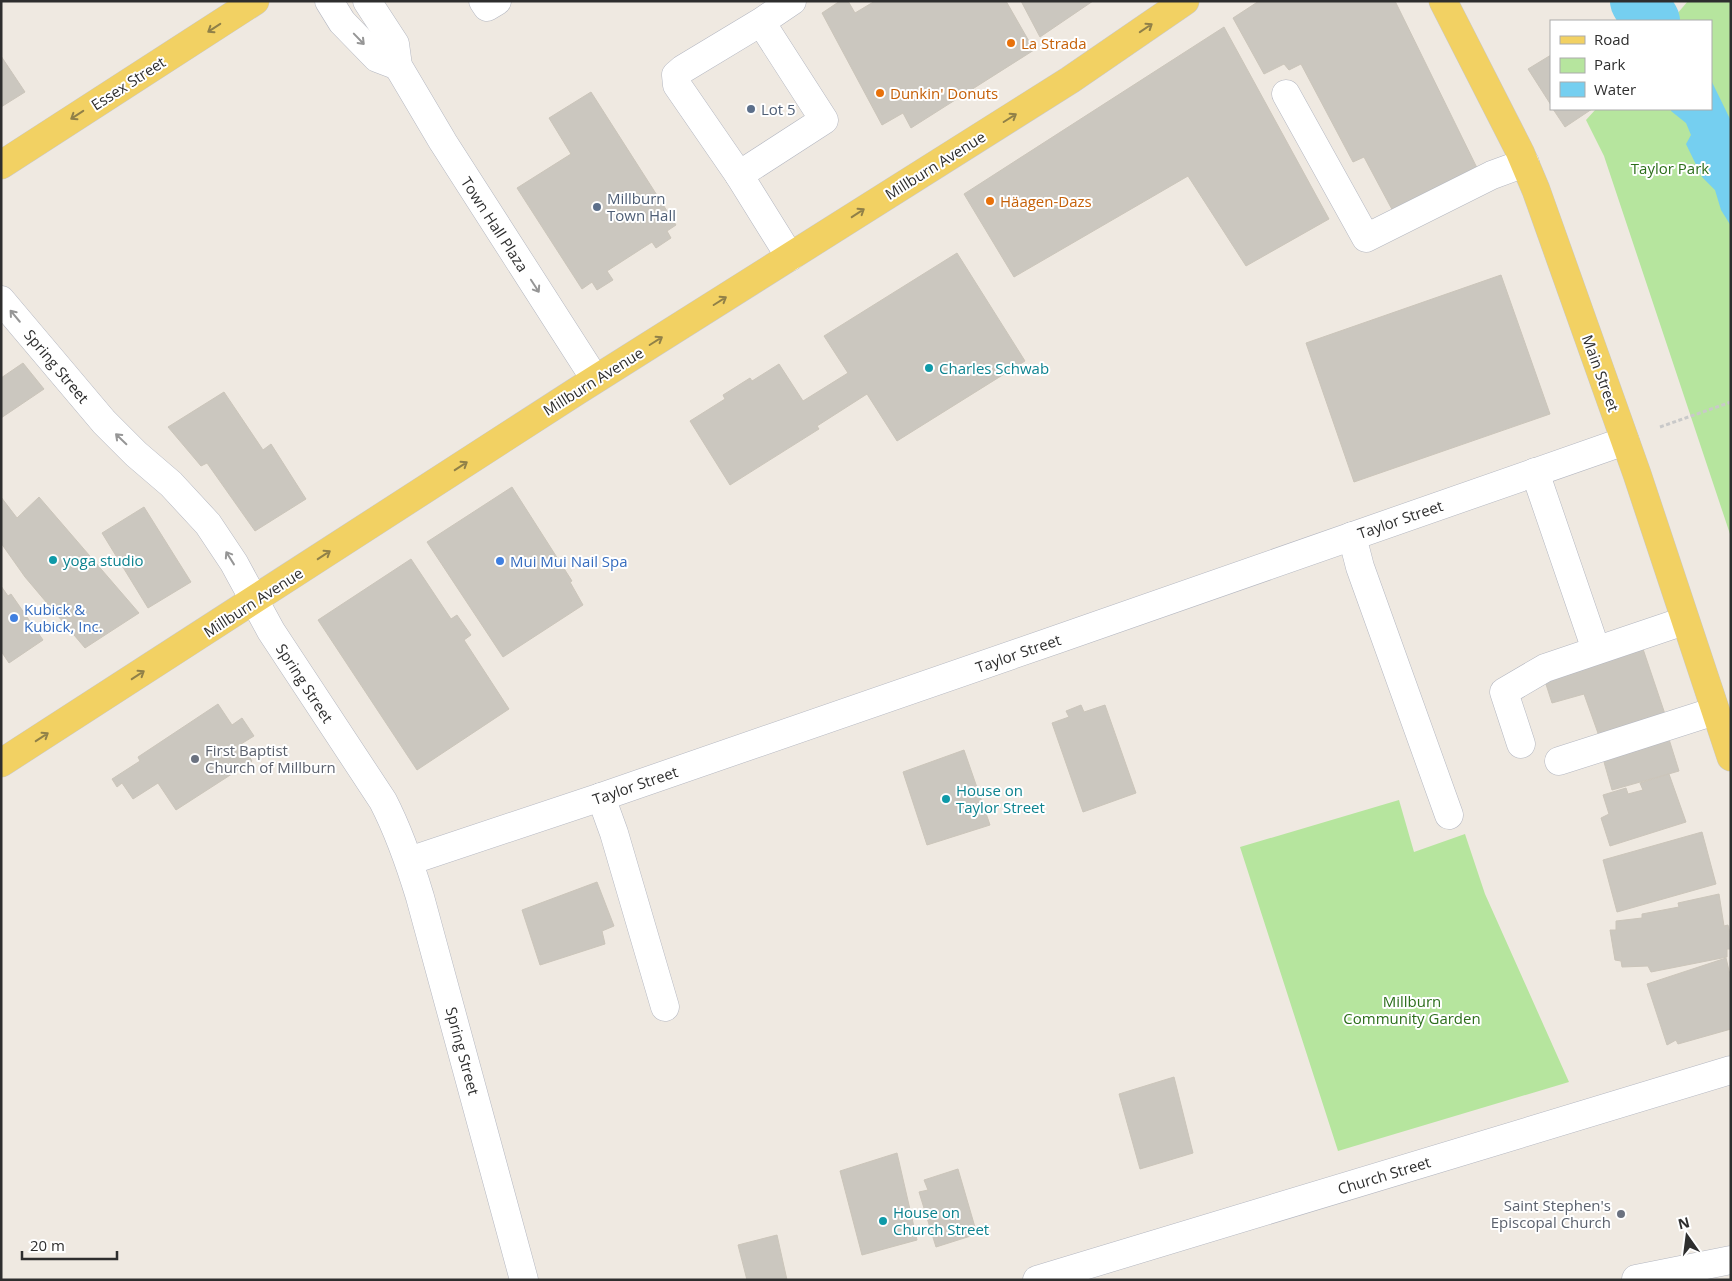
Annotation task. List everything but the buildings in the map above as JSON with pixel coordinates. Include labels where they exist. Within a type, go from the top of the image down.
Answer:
[{"type":"main road","name":"Essex Street","points":[[1,165],[254,1]]},
{"type":"main road","name":"Millburn Avenue","points":[[1,763],[595,379],[1070,80],[1185,1]]},
{"type":"main road","name":"Main Street","points":[[1443,1],[1525,162],[1536,190],[1625,441],[1731,757]]},
{"type":"street","points":[[329,1],[342,22],[377,58],[398,66]]},
{"type":"street","name":"Town Hall Plaza","points":[[367,1],[395,44],[398,66],[443,142],[595,379]]},
{"type":"street","points":[[483,1],[487,7],[497,1]]},
{"type":"street","points":[[790,257],[739,174],[677,85],[676,75],[792,1]]},
{"type":"street","points":[[739,174],[824,120],[761,22]]},
{"type":"street","points":[[1286,94],[1366,238],[1492,175],[1525,162]]},
{"type":"street","name":"Spring Street","points":[[1,300],[104,422],[136,454],[171,484],[208,524],[234,563],[271,631],[383,801],[397,829],[409,861],[447,992],[524,1280]]},
{"type":"street","name":"Taylor Street","points":[[409,861],[600,797],[1625,441]]},
{"type":"street","points":[[1535,472],[1596,650]]},
{"type":"street","points":[[1352,536],[1360,568],[1449,815]]},
{"type":"street","points":[[1521,744],[1504,692],[1545,668],[1684,621]]},
{"type":"street","points":[[1559,761],[1715,711]]},
{"type":"street","points":[[600,797],[614,833],[665,1007]]},
{"type":"street","name":"Church Street","points":[[1037,1280],[1731,1070]]},
{"type":"street","points":[[1636,1279],[1731,1260]]},
{"type":"path","points":[[1660,427],[1731,402]]},
{"type":"green space","name":"Taylor Park","points":[[1688,1],[1731,1],[1731,537],[1604,156],[1586,120],[1595,110],[1712,110],[1712,20],[1672,20]]},
{"type":"green space","name":"Millburn Community Garden","points":[[1399,800],[1414,852],[1465,834],[1485,894],[1569,1082],[1338,1151],[1240,847]]},
{"type":"water","points":[[1712,82],[1731,121],[1731,226],[1721,210],[1715,190],[1702,177],[1686,144],[1691,135],[1686,123],[1671,111],[1712,110]]},
{"type":"waterway","points":[[1639,1],[1650,20]]},
{"type":"place","name":"La Strada","points":[[1011,43]]},
{"type":"place","name":"Dunkin' Donuts","points":[[880,93]]},
{"type":"place","name":"Lot 5","points":[[751,109]]},
{"type":"place","name":"Häagen-Dazs","points":[[990,201]]},
{"type":"place","name":"Millburn Town Hall","points":[[597,207]]},
{"type":"place","name":"Charles Schwab","points":[[929,368]]},
{"type":"place","name":"yoga studio","points":[[53,560]]},
{"type":"place","name":"Mui Mui Nail Spa","points":[[500,561]]},
{"type":"place","name":"Kubick & Kubick, Inc.","points":[[14,618]]},
{"type":"place","name":"First Baptist Church of Millburn","points":[[195,759]]},
{"type":"place","name":"House on Taylor Street","points":[[946,799]]},
{"type":"place","name":"Saint Stephen's Episcopal Church","points":[[1621,1214]]},
{"type":"place","name":"House on Church Street","points":[[883,1221]]}]
